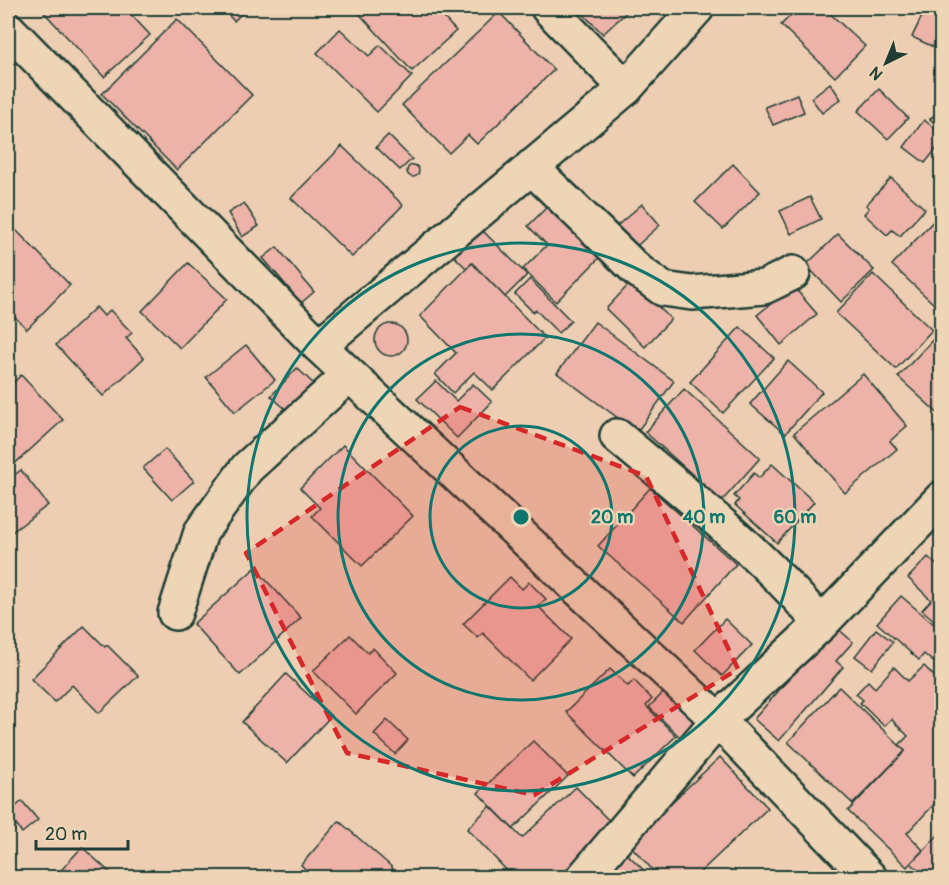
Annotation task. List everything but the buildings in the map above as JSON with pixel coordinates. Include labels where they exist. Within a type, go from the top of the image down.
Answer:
[{"type":"street","points":[[8,16],[16,8]]},
{"type":"street","points":[[548,8],[626,88]]},
{"type":"street","points":[[319,346],[626,88],[697,8]]},
{"type":"street","points":[[8,29],[319,346],[718,720],[870,878]]},
{"type":"street","points":[[531,167],[637,270],[663,289],[692,293],[764,287],[793,273]]},
{"type":"street","points":[[175,613],[201,532],[247,468],[349,375]]},
{"type":"street","points":[[617,436],[731,533],[806,605],[821,624]]},
{"type":"street","points":[[583,878],[718,720],[821,624],[942,498]]},
{"type":"highlighted area","points":[[460,407],[646,476],[738,669],[534,795],[347,753],[246,553]]}]
